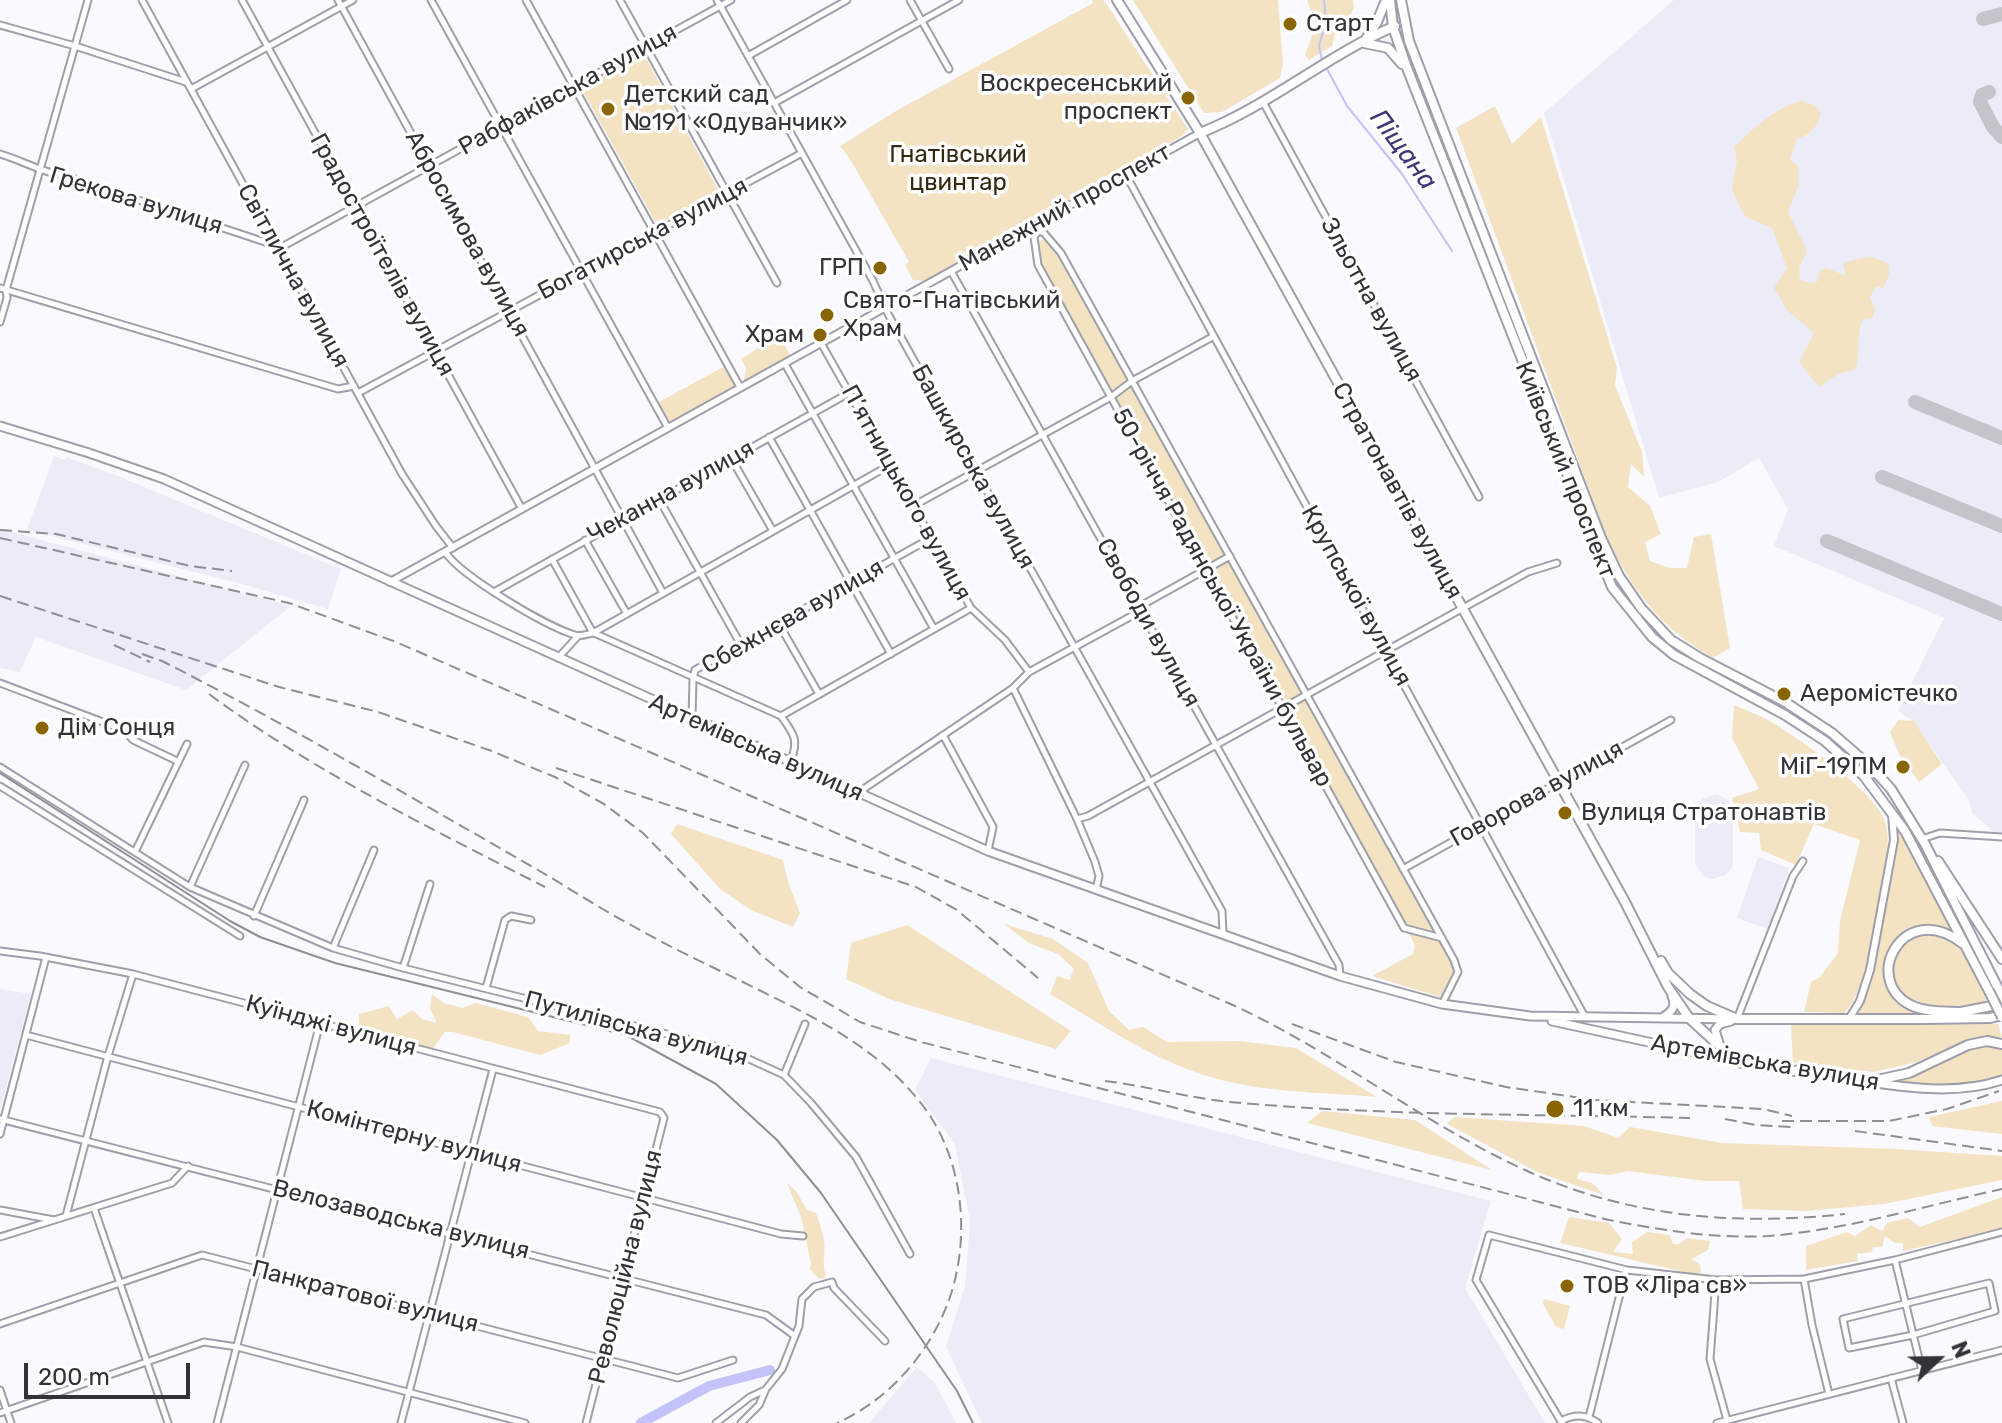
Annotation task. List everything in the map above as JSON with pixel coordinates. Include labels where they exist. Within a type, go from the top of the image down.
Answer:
[{"type":"main road","name":"Стратонавтів вулиця","points":[[1117,0],[1200,133],[1625,902],[1668,987],[1689,1018],[1737,1062]]},
{"type":"main road","name":"Київський проспект","points":[[1388,0],[1393,27],[1407,68],[1612,587],[1641,626],[1661,645],[1693,667],[1785,715],[1825,741],[1864,776],[1905,831],[1965,945],[1997,992]]},
{"type":"main road","points":[[1388,0],[1363,43],[1388,48],[1407,68]]},
{"type":"main road","name":"Київський проспект","points":[[1401,0],[1404,23],[1601,538],[1619,576],[1641,608],[1671,640],[1832,733],[1891,789],[1924,842],[1997,992]]},
{"type":"main road","name":"Манежний проспект","points":[[1200,133],[1263,102],[1363,43],[1404,23]]},
{"type":"main road","name":"Артемівська вулиця","points":[[0,426],[164,479],[988,851],[1340,976],[1442,1004],[1530,1016],[1737,1062],[1913,1089],[1957,1088],[2002,1080]]},
{"type":"main road","points":[[1737,691],[1739,678]]},
{"type":"main road","points":[[1757,700],[1762,690]]},
{"type":"main road","points":[[1882,797],[1891,795],[1891,789]]},
{"type":"main road","points":[[1892,810],[1897,805],[1903,806]]},
{"type":"main road","points":[[1924,842],[1954,881],[2002,959]]},
{"type":"main road","points":[[1625,902],[1668,973],[1707,1006],[1737,1019]]},
{"type":"main road","points":[[1964,1012],[1931,1011],[1914,1006],[1903,1000],[1894,988],[1889,973],[1890,957],[1897,943],[1907,934],[1920,930],[1936,931],[1951,934],[1965,945]]},
{"type":"main road","points":[[1662,1018],[1672,1012],[1674,1006],[1668,987]]},
{"type":"main road","points":[[1997,992],[2002,1016]]},
{"type":"main road","points":[[1925,1019],[2002,1004]]},
{"type":"main road","name":"Артемівська вулиця","points":[[1530,1016],[1737,1019],[2002,1016]]},
{"type":"main road","points":[[1720,1046],[1715,1030],[1720,1024],[1737,1019]]},
{"type":"main road","points":[[1868,1082],[1909,1073],[1968,1045],[1987,1041],[2002,1044]]},
{"type":"street","points":[[0,322],[7,298],[3,289],[88,0]]},
{"type":"street","name":"Світлична вулиця","points":[[142,0],[402,474],[453,548]]},
{"type":"street","name":"Градостроїтелiв вулиця","points":[[242,0],[522,509]]},
{"type":"street","name":"Абросимова вулиця","points":[[338,0],[663,593]]},
{"type":"street","points":[[191,89],[353,0]]},
{"type":"street","points":[[431,0],[668,428]]},
{"type":"street","points":[[526,0],[740,387]]},
{"type":"street","points":[[620,0],[777,283]]},
{"type":"street","name":"Рабфаківська вулиця","points":[[278,249],[646,47],[719,3],[731,0]]},
{"type":"street","points":[[748,56],[847,0]]},
{"type":"street","points":[[910,0],[949,69]]},
{"type":"street","points":[[774,103],[959,0]]},
{"type":"street","name":"Башкирська вулиця","points":[[719,3],[873,281],[884,308],[1222,911],[1223,934]]},
{"type":"street","points":[[0,25],[187,82]]},
{"type":"street","name":"Зльотна вулиця","points":[[1263,102],[1479,497]]},
{"type":"street","name":"Манежний проспект","points":[[390,582],[951,271],[1036,228],[1200,133]]},
{"type":"street","name":"Богатирська вулиця","points":[[358,393],[802,153]]},
{"type":"street","name":"Грекова вулиця","points":[[0,154],[32,164],[40,171],[66,176],[265,242],[274,240]]},
{"type":"street","name":"Крупської вулиця","points":[[1126,175],[1585,1018]]},
{"type":"street","name":"50-річчя Радянської України бульвар","points":[[1442,938],[1404,928],[1038,265],[1034,237],[1036,228],[1061,253],[1442,938],[1458,972],[1442,1004]]},
{"type":"street","name":"Свободи вулиця","points":[[951,271],[1339,965],[1340,976]]},
{"type":"street","points":[[3,289],[338,389],[354,386]]},
{"type":"street","points":[[913,506],[1111,397],[1132,381],[1214,336]]},
{"type":"street","name":"П’ятницького вулиця","points":[[821,343],[971,608],[1005,640],[1029,672]]},
{"type":"street","points":[[785,364],[934,629]]},
{"type":"street","name":"Чеканна вулиця","points":[[494,592],[849,393]]},
{"type":"street","points":[[769,437],[891,654]]},
{"type":"street","points":[[731,458],[773,531]]},
{"type":"street","points":[[558,658],[578,636],[593,633],[890,465]]},
{"type":"street","points":[[659,499],[741,645]]},
{"type":"street","name":"Сбежнєва вулиця","points":[[692,719],[695,670],[931,538]]},
{"type":"street","points":[[585,540],[627,614]]},
{"type":"street","points":[[445,552],[452,563],[494,592],[525,611],[578,636]]},
{"type":"street","points":[[861,795],[865,788],[1013,688],[1029,672],[1230,556]]},
{"type":"street","points":[[552,559],[593,633]]},
{"type":"street","points":[[1077,819],[1462,607],[1528,572],[1557,563]]},
{"type":"street","points":[[781,716],[971,608]]},
{"type":"street","points":[[779,624],[819,694]]},
{"type":"street","name":"Артемівська вулиця","points":[[593,633],[781,716],[796,736],[797,746],[790,763]]},
{"type":"street","points":[[0,683],[124,730],[133,740],[177,761]]},
{"type":"street","points":[[1013,688],[1077,819],[1099,876],[1096,891]]},
{"type":"street","name":"Говорова вулиця","points":[[1403,869],[1671,720]]},
{"type":"street","points":[[943,735],[993,827],[988,851]]},
{"type":"street","points":[[135,852],[187,744]]},
{"type":"street","points":[[190,887],[245,765]]},
{"type":"street","name":"Путилівська вулиця","points":[[0,767],[190,887],[333,948],[727,1049],[784,1075],[856,1157],[910,1254]]},
{"type":"street","points":[[0,786],[240,936]]},
{"type":"street","points":[[254,916],[304,800]]},
{"type":"street","points":[[1849,1019],[1860,1001],[1870,970],[1894,840],[1892,810]]},
{"type":"street","points":[[1924,842],[1940,833],[2002,837]]},
{"type":"street","points":[[333,948],[374,850]]},
{"type":"street","points":[[1737,1019],[1793,876],[1803,861]]},
{"type":"street","points":[[403,968],[430,884]]},
{"type":"street","points":[[486,988],[505,920],[511,916],[531,920]]},
{"type":"street","name":"Куїнджі вулиця","points":[[0,951],[133,974],[660,1112]]},
{"type":"street","points":[[0,1134],[46,957]]},
{"type":"street","points":[[66,1216],[133,974]]},
{"type":"street","points":[[217,1423],[320,1023]]},
{"type":"street","points":[[784,1075],[805,1024]]},
{"type":"street","name":"Комінтерну вулиця","points":[[26,1035],[781,1234],[803,1236]]},
{"type":"street","points":[[401,1423],[493,1069]]},
{"type":"street","name":"Революційна вулиця","points":[[586,1423],[664,1118],[660,1112]]},
{"type":"street","name":"Велозаводська вулиця","points":[[2,1119],[766,1315],[795,1336]]},
{"type":"street","points":[[0,1237],[172,1183],[188,1166]]},
{"type":"street","points":[[94,1208],[168,1423]]},
{"type":"street","points":[[0,1210],[54,1220]]},
{"type":"street","points":[[1598,1423],[1589,1417],[1571,1415],[1561,1422],[1476,1280],[1489,1235],[1627,1270],[1716,1280],[1804,1279],[1895,1260],[2002,1232]]},
{"type":"street","name":"Панкратової вулиця","points":[[0,1324],[202,1255],[678,1378],[733,1360]]},
{"type":"street","points":[[1895,1260],[1922,1371]]},
{"type":"street","points":[[1589,1417],[1627,1270]]},
{"type":"street","points":[[1804,1279],[1829,1394]]},
{"type":"street","points":[[1716,1280],[1710,1359],[1727,1420]]},
{"type":"street","points":[[741,1423],[759,1405],[766,1389],[779,1375],[799,1326],[802,1299],[814,1287],[832,1282],[834,1288],[885,1341]]},
{"type":"street","points":[[1989,1283],[1999,1310],[1913,1335],[1849,1348],[1843,1319],[1905,1303],[1989,1283]]},
{"type":"street","points":[[4,1412],[204,1342],[237,1347],[525,1423]]},
{"type":"street","points":[[1717,1423],[2002,1350]]},
{"type":"street","points":[[1891,1378],[1903,1423]]},
{"type":"street","points":[[716,1423],[766,1389]]},
{"type":"street","points":[[0,1390],[4,1412],[11,1423]]},
{"type":"shaded area","points":[[1674,0],[2002,0],[2002,834],[1993,831],[1972,813],[1969,800],[1914,722],[1898,711],[1944,618],[1774,546],[1788,509],[1759,458],[1718,482],[1659,498],[1544,113]]},
{"type":"shaded area","points":[[54,456],[65,460],[66,457],[118,476],[341,569],[328,609],[27,530]]},
{"type":"shaded area","points":[[0,529],[291,606],[186,690],[36,637],[20,672],[0,668]]},
{"type":"shaded area","points":[[1717,794],[1733,807],[1733,866],[1726,875],[1712,879],[1704,877],[1695,864],[1695,810],[1702,799]]},
{"type":"shaded area","points":[[1758,857],[1789,868],[1768,929],[1737,918]]},
{"type":"shaded area","points":[[0,989],[31,994],[0,1110]]},
{"type":"shaded area","points":[[931,1058],[1491,1201],[1465,1288],[1545,1423],[982,1423],[946,1347],[965,1286],[970,1221],[955,1144],[915,1090]]},
{"type":"shaded area","points":[[917,1367],[935,1383],[956,1423],[869,1423]]},
{"type":"green space","name":"Гнатівський цвинтар","points":[[1092,0],[1103,0],[1109,8],[1188,129],[1182,136],[924,281],[913,280],[905,265],[909,262],[840,146],[896,111],[1093,3]]},
{"type":"green space","points":[[1133,0],[1278,0],[1283,63],[1280,78],[1222,112],[1204,113]]},
{"type":"green space","points":[[1307,0],[1353,0],[1354,7],[1342,36],[1336,30],[1332,46],[1309,60],[1305,55],[1316,25]]},
{"type":"green space","points":[[643,53],[719,191],[657,225],[581,88]]},
{"type":"green space","points":[[1802,101],[1814,105],[1821,113],[1813,130],[1797,139],[1790,160],[1798,166],[1799,185],[1788,212],[1807,251],[1799,268],[1800,280],[1817,282],[1819,272],[1826,268],[1846,276],[1843,264],[1861,258],[1877,259],[1889,265],[1889,275],[1883,288],[1876,286],[1870,297],[1875,309],[1873,318],[1863,319],[1861,325],[1856,369],[1838,374],[1819,387],[1799,362],[1814,333],[1787,310],[1774,288],[1787,268],[1772,228],[1746,217],[1732,188],[1737,161],[1734,147],[1775,113]]},
{"type":"green space","points":[[1495,106],[1512,144],[1541,117],[1617,368],[1615,385],[1642,452],[1644,477],[1631,464],[1628,487],[1650,506],[1661,534],[1645,542],[1650,561],[1670,568],[1687,568],[1694,537],[1711,534],[1730,648],[1713,658],[1678,634],[1652,609],[1609,544],[1456,128]]},
{"type":"green space","points":[[1046,240],[1060,255],[1451,961],[1455,971],[1440,997],[1372,976],[1413,954],[1415,946],[1042,264],[1039,243]]},
{"type":"green space","points":[[779,335],[791,357],[743,384],[746,368],[741,359]]},
{"type":"green space","points":[[725,366],[735,384],[733,389],[672,422],[664,416],[657,403]]},
{"type":"green space","points":[[1734,705],[1764,718],[1816,752],[1869,798],[1886,824],[1886,860],[1865,969],[1858,992],[1845,1013],[1804,1012],[1811,982],[1820,977],[1838,953],[1840,921],[1860,840],[1814,824],[1796,865],[1761,850],[1759,833],[1740,832],[1732,798],[1759,789],[1732,738]]},
{"type":"green space","points":[[1898,720],[1914,721],[1942,764],[1919,782],[1899,754],[1890,732]]},
{"type":"green space","points":[[1895,823],[1956,936],[1941,929],[1913,929],[1901,934],[1892,943],[1887,955],[1886,970],[1896,998],[1908,1008],[1927,1015],[1858,1016],[1868,989],[1896,841]]},
{"type":"green space","points":[[677,824],[783,860],[800,913],[793,927],[751,910],[720,889],[671,834]]},
{"type":"green space","points":[[1004,924],[1053,939],[1088,963],[1109,1011],[1129,1030],[1143,1027],[1167,1042],[1239,1041],[1296,1048],[1377,1097],[1248,1086],[1207,1076],[1166,1060],[1050,994],[1057,976],[1069,980],[1074,969],[1058,954],[1029,943]]},
{"type":"green space","points":[[907,925],[1071,1031],[1056,1049],[889,999],[846,979],[851,943]]},
{"type":"green space","points":[[1921,933],[1937,936],[1959,948],[1966,956],[1988,1003],[1932,1005],[1915,1001],[1902,993],[1895,981],[1894,964],[1902,941]]},
{"type":"green space","points":[[432,994],[444,1003],[463,1008],[475,1003],[528,1017],[538,1031],[570,1035],[570,1043],[540,1055],[445,1032],[431,1051],[359,1025],[359,1014],[389,1006],[397,1019],[413,1010],[422,1019],[437,1023],[430,1009]]},
{"type":"green space","points":[[1998,1024],[2002,1037],[1963,1042],[1917,1062],[1874,1072],[1793,1063],[1791,1025]]},
{"type":"green space","points":[[1985,1046],[2002,1049],[2002,1077],[1934,1086],[1894,1082],[1961,1053]]},
{"type":"green space","points":[[2002,1101],[2002,1134],[1932,1126],[1929,1117]]},
{"type":"green space","points":[[1322,1111],[1415,1120],[1492,1170],[1307,1123]]},
{"type":"green space","points":[[1454,1117],[1584,1126],[1618,1138],[1630,1127],[1722,1143],[2002,1156],[2002,1180],[1884,1204],[1806,1211],[1743,1209],[1739,1181],[1706,1181],[1627,1171],[1610,1175],[1579,1172],[1577,1179],[1592,1183],[1604,1195],[1539,1173],[1447,1124]]},
{"type":"green space","points":[[787,1183],[796,1191],[807,1210],[816,1213],[824,1241],[826,1275],[823,1279],[810,1269],[801,1217]]},
{"type":"green space","points":[[2002,1197],[2002,1229],[1903,1251],[1903,1243],[1895,1243],[1885,1236],[1882,1247],[1873,1247],[1872,1252],[1857,1254],[1858,1261],[1806,1270],[1806,1246],[1847,1232],[1855,1236],[1871,1225],[1882,1231],[1887,1223],[1908,1218],[1920,1227]]},
{"type":"green space","points":[[1569,1217],[1609,1223],[1622,1239],[1613,1252],[1633,1254],[1632,1242],[1647,1232],[1670,1235],[1673,1244],[1687,1238],[1710,1241],[1708,1250],[1691,1259],[1700,1264],[1701,1271],[1697,1275],[1560,1243]]},
{"type":"green space","points":[[1544,1299],[1570,1306],[1564,1329],[1556,1327],[1543,1304]]},
{"type":"waterway","name":"Піщана","points":[[1322,60],[1319,46],[1326,21],[1324,0]]},
{"type":"waterway","name":"Піщана","points":[[1327,69],[1347,106],[1402,174],[1452,251]]},
{"type":"waterway","points":[[641,1423],[709,1386],[770,1370]]},
{"type":"taxiway","points":[[1983,19],[2002,14]]},
{"type":"taxiway","points":[[1989,92],[1982,95],[1980,102],[2002,137]]},
{"type":"taxiway","points":[[1915,402],[2002,438]]},
{"type":"taxiway","points":[[1882,477],[2002,526]]},
{"type":"taxiway","points":[[1827,541],[2002,614]]},
{"type":"tram line","points":[[0,773],[230,921],[260,937],[335,963],[626,1035],[716,1084],[777,1140],[821,1193],[957,1391],[973,1423]]},
{"type":"railway","points":[[0,530],[56,534],[190,566],[232,571]]},
{"type":"railway","points":[[0,538],[289,603],[396,642],[1235,1006],[1309,1045],[1451,1132],[1564,1186],[1642,1208],[1722,1218],[1845,1214]]},
{"type":"railway","points":[[0,596],[279,687],[378,712],[489,750],[555,777],[604,804],[643,833],[760,954],[800,987],[860,1022],[921,1042],[1609,1220],[1668,1230],[1728,1236],[1798,1233],[1856,1223],[2002,1189]]},
{"type":"railway","points":[[114,645],[150,662]]},
{"type":"railway","points":[[142,654],[162,661],[305,737],[647,934],[826,1025],[867,1051],[904,1083],[934,1123],[954,1169],[961,1219],[957,1270],[943,1314],[908,1370],[875,1400],[837,1423]]},
{"type":"railway","points":[[209,694],[331,773],[545,887]]},
{"type":"railway","points":[[556,768],[916,887],[957,910],[1038,978]]},
{"type":"railway","points":[[1292,1024],[1396,1062],[1506,1087],[1595,1100],[1763,1109],[1792,1116]]},
{"type":"railway","points":[[1105,1081],[1214,1100],[1287,1107],[1690,1118]]},
{"type":"railway","points":[[1782,1121],[1889,1121],[1947,1109],[1999,1091]]},
{"type":"railway","points":[[1725,1119],[1791,1127]]},
{"type":"railway","points":[[1855,1131],[2002,1151]]},
{"type":"place","name":"Старт","points":[[1290,24]]},
{"type":"place","name":"Воскресенський проспект","points":[[1188,98]]},
{"type":"place","name":"Детский сад №191 «Одуванчик»","points":[[608,109]]},
{"type":"place","name":"ГРП","points":[[880,268]]},
{"type":"place","name":"Свято-Гнатівський Храм","points":[[827,315]]},
{"type":"place","name":"Храм","points":[[820,335]]},
{"type":"place","name":"Аеромістечко","points":[[1784,694]]},
{"type":"place","name":"Дім Сонця","points":[[42,728]]},
{"type":"place","name":"МіГ-19ПМ","points":[[1903,767]]},
{"type":"place","name":"Вулиця Стратонавтів","points":[[1565,813]]},
{"type":"place","name":"11 км","points":[[1555,1109]]},
{"type":"place","name":"ТОВ «Ліра св»","points":[[1567,1286]]}]
